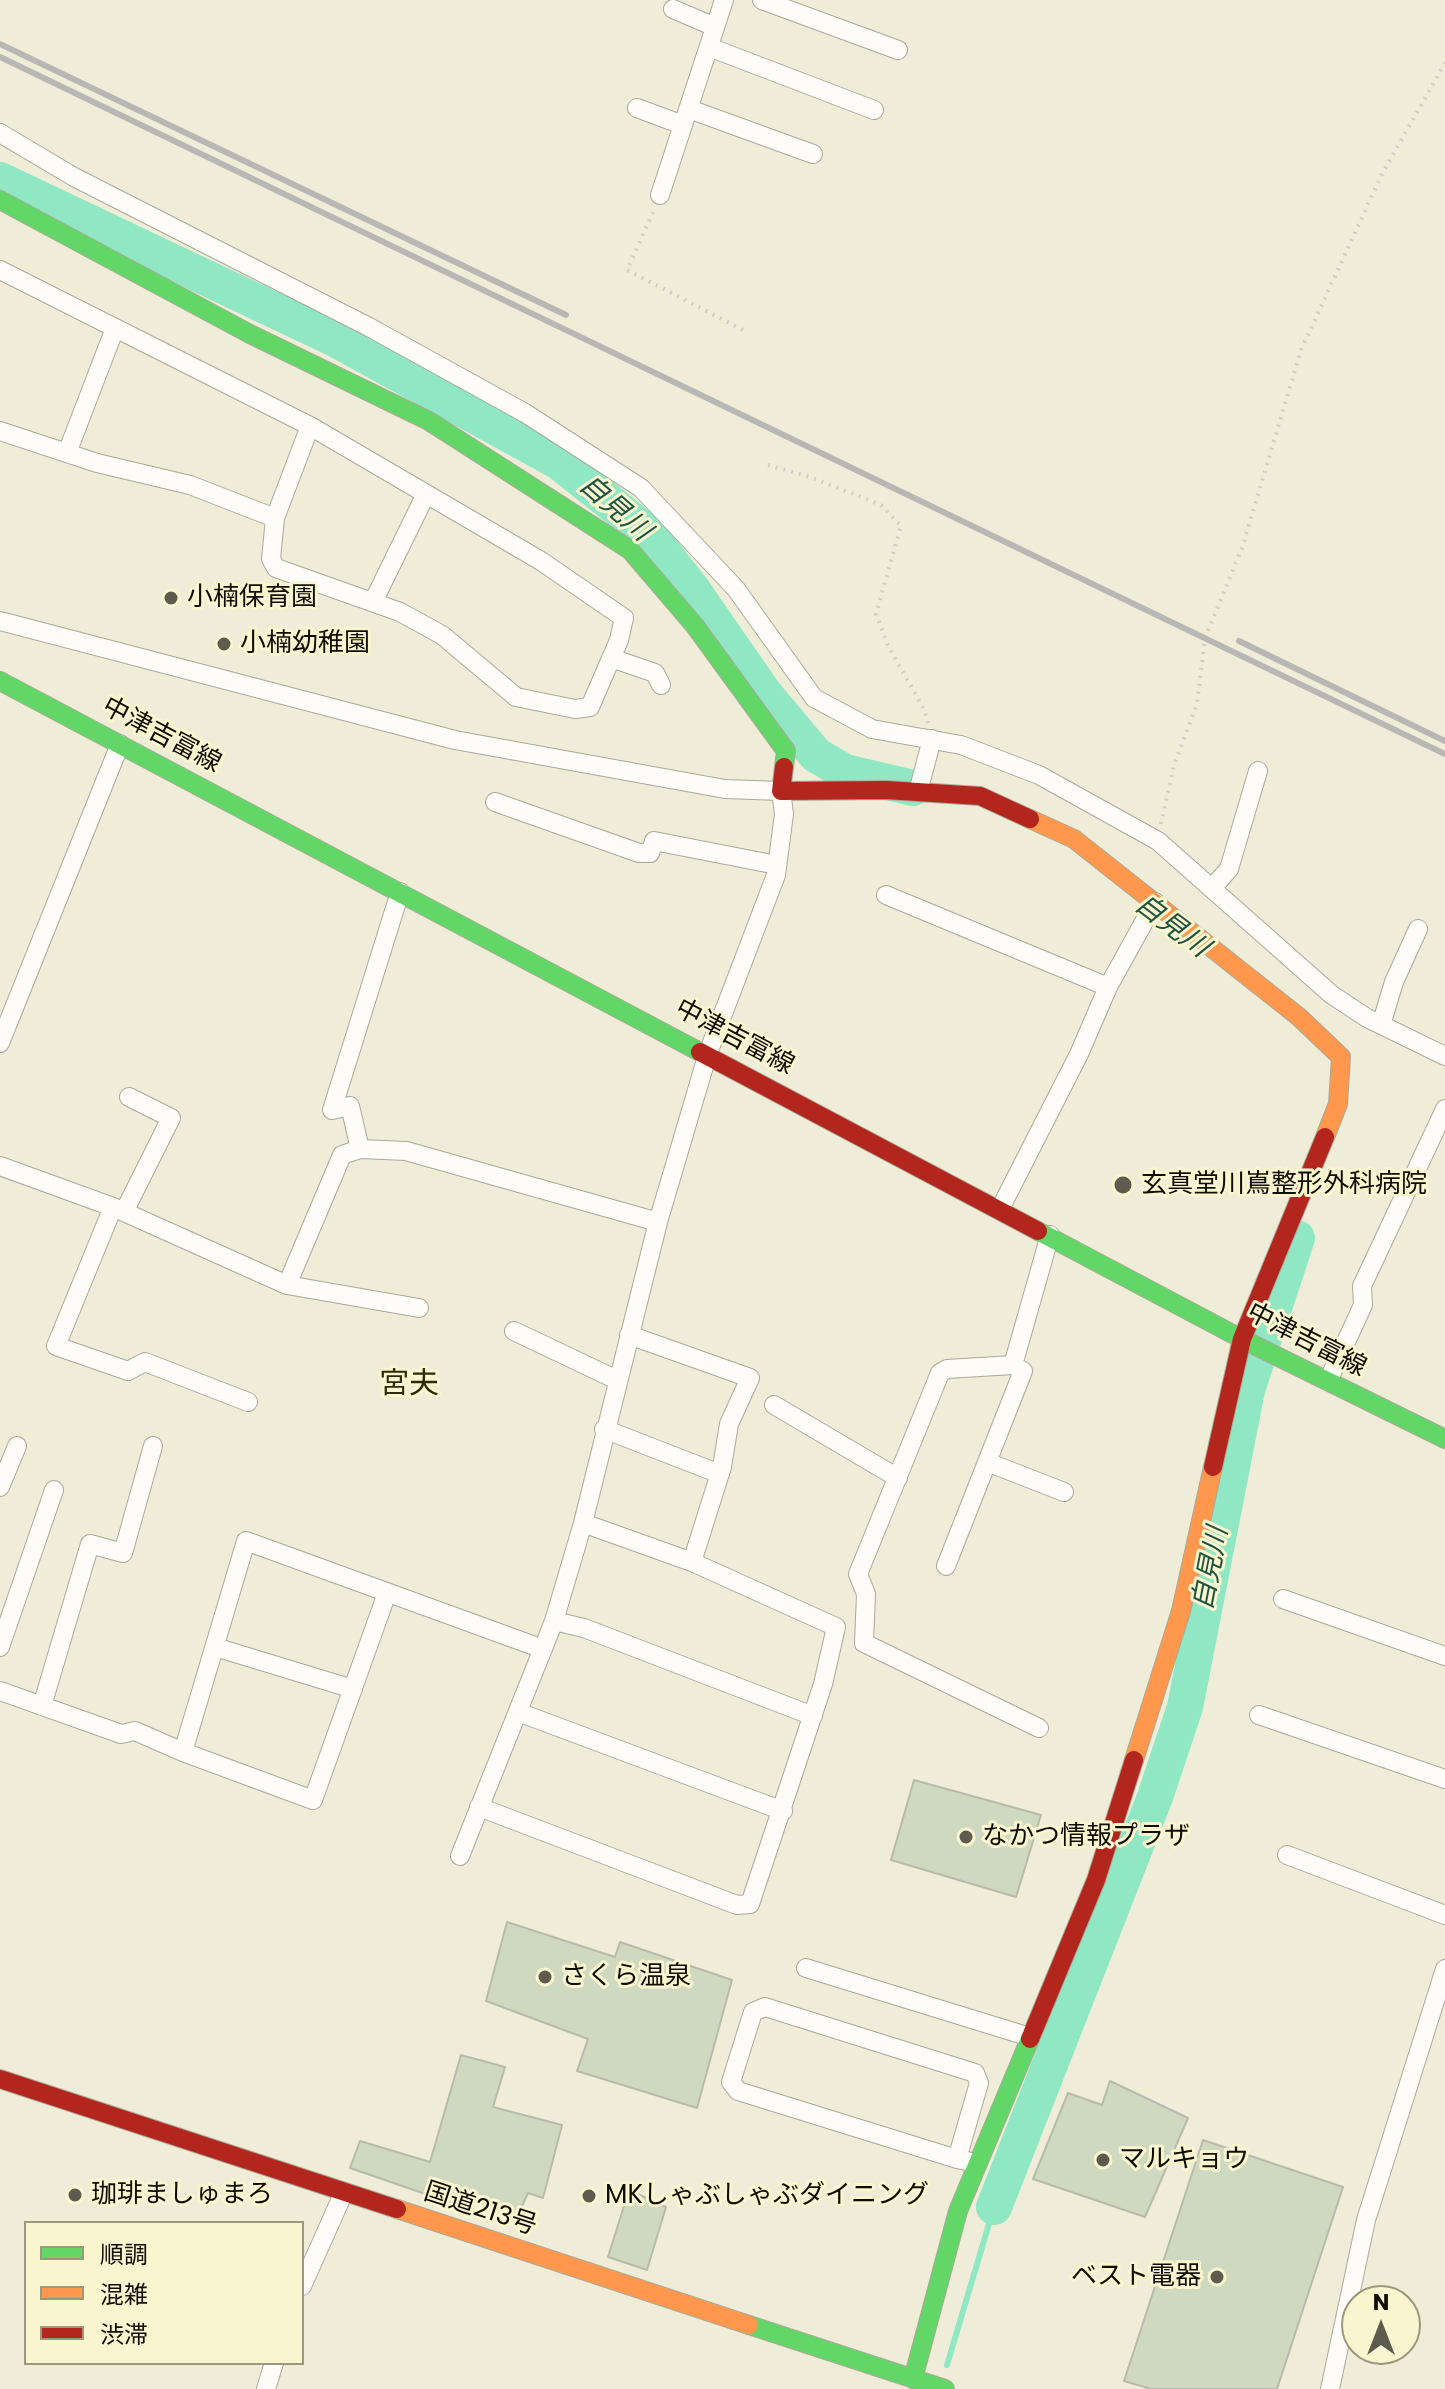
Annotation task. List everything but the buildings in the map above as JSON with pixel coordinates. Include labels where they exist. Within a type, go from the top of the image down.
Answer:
[{"type":"main road","points":[[0,200],[250,334],[429,421],[630,550],[695,626],[786,751],[781,791],[918,792],[980,796],[1047,826],[1074,839],[1155,902],[1299,1017],[1341,1057],[1338,1104],[1298,1211],[1242,1339],[1181,1611],[1096,1880],[976,2163],[951,2234],[913,2379]]},
{"type":"main road","name":"中津吉富線","points":[[0,681],[708,1053],[1242,1339],[1445,1439]]},
{"type":"main road","name":"国道213号","points":[[0,2079],[945,2389]]},
{"type":"street","points":[[660,195],[724,0]]},
{"type":"street","points":[[762,0],[898,50]]},
{"type":"street","points":[[673,9],[715,27]]},
{"type":"street","points":[[709,47],[874,110]]},
{"type":"street","points":[[637,108],[686,117],[813,154]]},
{"type":"street","points":[[0,133],[74,177],[369,327],[512,406],[641,488],[736,589],[814,698],[872,729],[961,745],[1039,775],[1158,841],[1332,995],[1381,1025],[1445,1056]]},
{"type":"street","points":[[0,270],[310,426],[541,561],[624,618],[590,707],[575,709],[516,697],[442,635],[400,612],[276,568],[271,559],[275,518],[310,426]]},
{"type":"street","points":[[67,453],[115,328]]},
{"type":"street","points":[[0,431],[67,453],[190,485],[275,518]]},
{"type":"street","points":[[373,602],[426,494]]},
{"type":"street","points":[[0,621],[455,740],[725,789],[781,791],[784,814],[777,865],[750,949],[708,1053],[658,1222],[583,1523],[554,1621],[460,1856]]},
{"type":"street","points":[[611,658],[655,673],[661,685]]},
{"type":"street","points":[[918,792],[932,739]]},
{"type":"street","points":[[0,1043],[120,744]]},
{"type":"street","points":[[1212,888],[1229,869],[1258,771]]},
{"type":"street","points":[[495,802],[639,853],[650,853],[654,841],[777,865]]},
{"type":"street","points":[[360,1149],[350,1106],[332,1110],[400,892]]},
{"type":"street","points":[[886,895],[1108,987]]},
{"type":"street","points":[[1000,1209],[1079,1054],[1108,987],[1155,902]]},
{"type":"street","points":[[1381,1025],[1394,982],[1418,929]]},
{"type":"street","points":[[129,1097],[171,1118],[118,1210],[56,1346],[128,1371],[145,1362],[248,1402]]},
{"type":"street","points":[[1328,1381],[1363,1305],[1362,1286],[1445,1109]]},
{"type":"street","points":[[287,1285],[342,1155],[360,1149],[406,1151],[658,1222]]},
{"type":"street","points":[[0,1166],[118,1210],[287,1285],[419,1308]]},
{"type":"street","points":[[1013,1365],[1050,1235]]},
{"type":"street","points":[[514,1331],[617,1380]]},
{"type":"street","points":[[629,1335],[750,1378],[729,1424],[720,1474],[692,1562]]},
{"type":"street","points":[[946,1566],[1023,1371],[1013,1365],[947,1369],[940,1373],[858,1574],[866,1594],[864,1643],[1039,1728]]},
{"type":"street","points":[[774,1405],[898,1478]]},
{"type":"street","points":[[604,1429],[720,1474]]},
{"type":"street","points":[[0,1487],[17,1446]]},
{"type":"street","points":[[42,1706],[90,1544],[123,1553],[153,1446]]},
{"type":"street","points":[[987,1462],[1064,1492]]},
{"type":"street","points":[[0,1647],[54,1490]]},
{"type":"street","points":[[479,1807],[737,1905],[750,1904],[813,1716],[836,1627],[692,1562],[583,1523]]},
{"type":"street","points":[[183,1752],[246,1541],[543,1649]]},
{"type":"street","points":[[0,1691],[121,1734],[135,1731],[313,1800],[387,1593]]},
{"type":"street","points":[[1283,1599],[1445,1656]]},
{"type":"street","points":[[554,1621],[584,1628],[813,1716]]},
{"type":"street","points":[[215,1647],[353,1689]]},
{"type":"street","points":[[518,1712],[783,1811]]},
{"type":"street","points":[[1259,1715],[1445,1779]]},
{"type":"street","points":[[1287,1855],[1445,1915]]},
{"type":"street","points":[[806,1968],[1030,2037]]},
{"type":"street","points":[[1330,2389],[1366,2220],[1445,1969]]},
{"type":"street","points":[[957,2159],[979,2083],[975,2073],[765,2007],[753,2012],[731,2082],[738,2091],[957,2159],[976,2163]]},
{"type":"street","points":[[304,2282],[344,2192]]},
{"type":"street","points":[[266,2389],[273,2365]]},
{"type":"path","points":[[1158,841],[1174,765],[1197,704],[1205,638],[1242,548],[1301,350],[1382,174],[1445,63]]},
{"type":"path","points":[[660,195],[627,270],[747,332]]},
{"type":"path","points":[[768,465],[810,477],[881,505],[901,526],[876,614],[888,646],[924,709],[932,739]]},
{"type":"waterway","name":"自見川","points":[[0,180],[335,339],[559,462],[647,532],[692,589],[764,693],[816,755],[845,772],[913,788]]},
{"type":"waterway","name":"自見川","points":[[994,2207],[1155,1797],[1185,1707],[1247,1390],[1297,1238]]},
{"type":"waterway","points":[[947,2365],[994,2207]]},
{"type":"railway","points":[[0,44],[566,315]]},
{"type":"railway","points":[[0,57],[1445,754]]},
{"type":"railway","points":[[1239,641],[1445,741]]},
{"type":"traffic: fast","points":[[0,200],[250,334],[429,421],[630,550],[695,626],[786,751],[784,767]]},
{"type":"traffic: fast","points":[[0,681],[700,1052]]},
{"type":"traffic: fast","points":[[1038,1231],[1242,1339],[1445,1439]]},
{"type":"traffic: fast","points":[[913,2379],[958,2211],[1030,2039]]},
{"type":"traffic: fast","points":[[749,2325],[945,2389]]},
{"type":"traffic: slow","points":[[1030,819],[1074,839],[1299,1017],[1341,1057],[1338,1104],[1325,1137]]},
{"type":"traffic: slow","points":[[1134,1760],[1181,1611],[1213,1467]]},
{"type":"traffic: slow","points":[[397,2209],[749,2325]]},
{"type":"traffic: jam","points":[[784,767],[781,791],[886,790],[980,796],[1030,819]]},
{"type":"traffic: jam","points":[[700,1052],[1038,1231]]},
{"type":"traffic: jam","points":[[1213,1467],[1242,1339],[1325,1137]]},
{"type":"traffic: jam","points":[[1030,2039],[1096,1880],[1134,1760]]},
{"type":"traffic: jam","points":[[0,2079],[397,2209]]},
{"type":"place","name":"小楠保育園","points":[[171,598]]},
{"type":"place","name":"小楠幼稚園","points":[[224,644]]},
{"type":"place","name":"玄真堂川嶌整形外科病院","points":[[1123,1185]]},
{"type":"place","name":"なかつ情報プラザ","points":[[966,1837]]},
{"type":"place","name":"さくら温泉","points":[[545,1977]]},
{"type":"place","name":"マルキョウ","points":[[1103,2160]]},
{"type":"place","name":"珈琲ましゅまろ","points":[[75,2195]]},
{"type":"place","name":"MKしゃぶしゃぶダイニング","points":[[589,2196]]},
{"type":"place","name":"ベスト電器","points":[[1217,2277]]},
{"type":"district","name":"宮夫","points":[[409,1385]]}]
